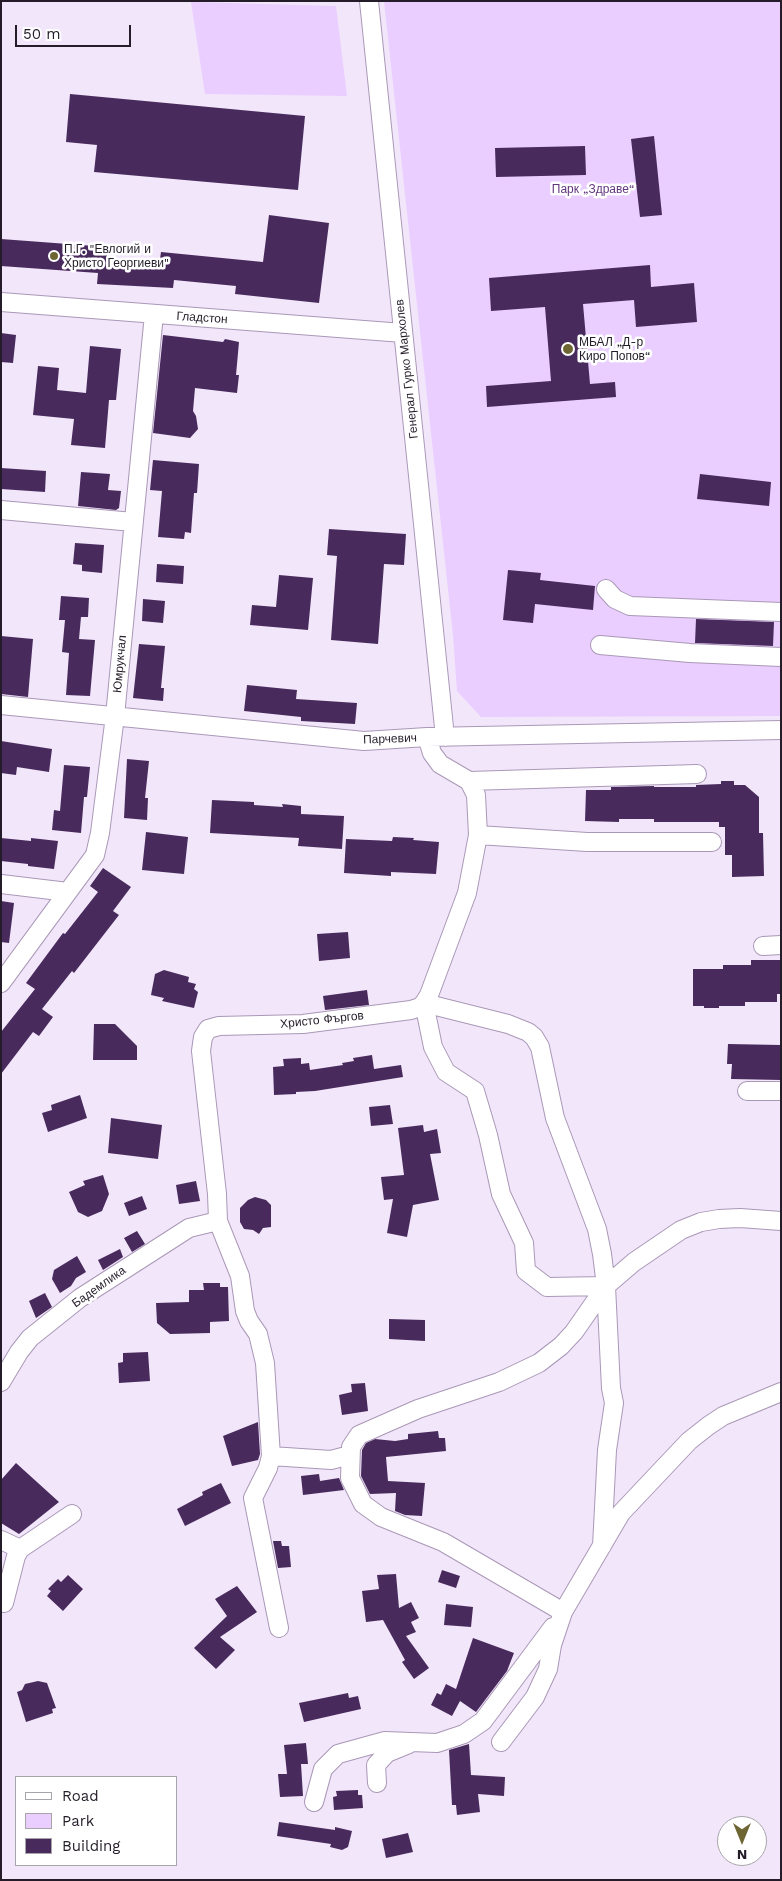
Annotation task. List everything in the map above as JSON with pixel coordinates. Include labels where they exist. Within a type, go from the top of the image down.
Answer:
[{"type":"street","name":"Генерал Гурко Мархолев","points":[[369,1],[445,737]]},
{"type":"street","name":"Гладстон","points":[[1,302],[403,333]]},
{"type":"street","name":"Юмрукчал","points":[[1,983],[95,854],[100,833],[115,716],[154,314]]},
{"type":"street","points":[[1,510],[133,522]]},
{"type":"street","points":[[606,589],[615,599],[630,606],[781,612]]},
{"type":"street","points":[[600,645],[690,653],[781,657]]},
{"type":"street","name":"Парчевич","points":[[1,705],[364,740],[781,730]]},
{"type":"street","points":[[427,737],[432,753],[440,764],[469,781],[697,774]]},
{"type":"street","points":[[469,781],[476,795],[478,835],[467,893],[424,1003],[433,1047],[446,1072],[475,1091],[488,1135],[501,1194],[524,1243],[526,1272],[547,1287],[606,1286]]},
{"type":"street","points":[[478,835],[587,842],[712,842]]},
{"type":"street","points":[[1,884],[68,892]]},
{"type":"street","points":[[763,946],[781,945]]},
{"type":"street","points":[[424,1003],[508,1024],[528,1032],[540,1047],[555,1118],[597,1230],[606,1286],[611,1388],[614,1402],[607,1450],[602,1546]]},
{"type":"street","name":"Христо Фъргов","points":[[218,1222],[217,1194],[201,1052],[203,1037],[208,1029],[218,1026],[303,1024],[411,1010],[424,1003]]},
{"type":"street","points":[[747,1091],[781,1091]]},
{"type":"street","points":[[563,1614],[443,1542],[381,1517],[363,1504],[350,1478],[351,1447],[359,1436],[418,1409],[499,1382],[540,1363],[574,1332],[606,1286],[660,1243],[681,1230],[701,1222],[719,1219],[740,1218],[781,1222]]},
{"type":"street","points":[[218,1222],[240,1276],[245,1311],[261,1342],[268,1396],[270,1456],[268,1468],[253,1498],[279,1628]]},
{"type":"street","name":"Бадемлика","points":[[1,1382],[30,1338],[80,1298],[189,1228],[218,1222]]},
{"type":"street","points":[[314,1802],[323,1769],[338,1754],[386,1741],[437,1743],[464,1734],[483,1721],[563,1614],[621,1513],[689,1441],[724,1416],[781,1392]]},
{"type":"street","points":[[270,1456],[331,1460],[350,1455]]},
{"type":"street","points":[[4,1603],[16,1556],[20,1549],[72,1514]]},
{"type":"street","points":[[1,1540],[20,1549]]},
{"type":"street","points":[[501,1742],[538,1690],[548,1669],[552,1645],[563,1614]]},
{"type":"street","points":[[377,1783],[376,1765],[387,1753],[414,1742]]},
{"type":"green space","name":"Парк „Здраве“","points":[[384,1],[781,1],[780,716],[481,717],[457,691],[453,635]]},
{"type":"green space","points":[[191,2],[336,6],[347,96],[205,94]]},
{"type":"building","points":[[70,94],[305,116],[298,190],[94,172],[97,145],[66,142]]},
{"type":"building","points":[[654,136],[662,215],[640,217],[631,139]]},
{"type":"building","points":[[585,146],[586,175],[496,177],[495,148]]},
{"type":"building","name":"П.Г. \"Евлогий и Христо Георгиеви\"","points":[[269,215],[329,223],[319,303],[235,294],[236,286],[174,280],[173,288],[97,284],[98,273],[1,266],[1,239],[108,247],[106,263],[159,266],[161,252],[263,262]]},
{"type":"building","name":"МБАЛ „Д-р Киро Попов“","points":[[650,265],[651,287],[694,283],[697,322],[636,327],[634,300],[583,304],[590,384],[615,382],[616,397],[487,407],[486,386],[551,381],[545,307],[491,311],[489,278]]},
{"type":"building","points":[[1,333],[16,335],[13,363],[1,362]]},
{"type":"building","points":[[163,335],[223,342],[225,339],[239,342],[236,375],[239,375],[237,393],[195,388],[193,411],[196,416],[198,429],[190,438],[153,433]]},
{"type":"building","points":[[90,346],[121,349],[116,400],[109,400],[105,448],[71,445],[74,419],[33,415],[38,366],[59,368],[57,390],[86,393]]},
{"type":"building","points":[[153,460],[199,464],[197,493],[194,493],[191,533],[185,532],[184,539],[158,537],[162,491],[150,490]]},
{"type":"building","points":[[1,468],[46,471],[45,492],[1,489]]},
{"type":"building","points":[[81,472],[110,474],[108,490],[121,491],[119,508],[116,510],[78,506]]},
{"type":"building","points":[[700,474],[771,482],[769,506],[697,499]]},
{"type":"building","points":[[329,529],[406,534],[404,565],[384,564],[378,644],[331,640],[337,556],[327,555]]},
{"type":"building","points":[[75,543],[104,545],[102,573],[82,571],[82,565],[73,564]]},
{"type":"building","points":[[157,564],[184,566],[183,584],[156,582]]},
{"type":"building","points":[[508,570],[541,573],[540,580],[595,586],[593,610],[535,604],[533,623],[503,620]]},
{"type":"building","points":[[279,575],[313,578],[308,630],[250,625],[252,605],[276,607]]},
{"type":"building","points":[[61,596],[89,598],[88,617],[81,617],[79,639],[95,640],[90,696],[66,695],[69,653],[62,652],[65,620],[59,620]]},
{"type":"building","points":[[143,599],[165,601],[163,623],[142,621]]},
{"type":"building","points":[[696,619],[774,622],[773,646],[695,643]]},
{"type":"building","points":[[1,636],[33,639],[28,697],[1,694]]},
{"type":"building","points":[[139,644],[165,646],[161,688],[164,688],[163,701],[133,698]]},
{"type":"building","points":[[247,685],[297,690],[296,699],[357,703],[355,724],[301,721],[301,717],[244,711]]},
{"type":"building","points":[[1,741],[52,749],[49,772],[17,767],[16,775],[1,773]]},
{"type":"building","points":[[127,759],[149,761],[145,798],[148,798],[147,820],[124,818]]},
{"type":"building","points":[[64,765],[90,767],[87,797],[84,797],[81,833],[52,830],[54,810],[60,811]]},
{"type":"building","points":[[721,781],[734,781],[734,785],[745,785],[759,797],[759,833],[763,833],[764,876],[732,877],[732,855],[725,855],[725,827],[719,827],[719,822],[654,822],[654,819],[619,819],[619,822],[585,821],[586,790],[611,790],[611,787],[696,787],[696,785],[721,784]]},
{"type":"building","points":[[212,800],[254,802],[254,805],[283,807],[282,804],[301,806],[301,814],[344,816],[342,849],[298,846],[299,838],[210,833]]},
{"type":"building","points":[[146,832],[188,837],[184,874],[142,870]]},
{"type":"building","points":[[393,837],[439,842],[436,874],[391,872],[391,876],[344,873],[346,839],[392,841]]},
{"type":"building","points":[[1,838],[31,841],[31,838],[58,841],[54,869],[1,861]]},
{"type":"building","points":[[103,868],[131,887],[113,911],[119,915],[74,973],[72,971],[42,1009],[53,1017],[39,1036],[33,1032],[1,1074],[1,1032],[35,989],[26,983],[63,933],[65,934],[98,892],[90,886]]},
{"type":"building","points":[[1,901],[14,903],[9,943],[1,942]]},
{"type":"building","points":[[348,932],[350,958],[319,961],[317,934]]},
{"type":"building","points":[[751,960],[781,960],[781,994],[777,994],[777,1002],[745,1002],[745,1006],[719,1006],[719,1008],[693,1006],[693,969],[723,969],[723,965],[751,965]]},
{"type":"building","points":[[164,970],[189,977],[188,982],[196,984],[194,989],[198,992],[194,1008],[162,1001],[164,998],[151,995],[155,974]]},
{"type":"building","points":[[367,990],[369,1005],[325,1010],[323,996]]},
{"type":"building","points":[[94,1024],[115,1024],[137,1046],[137,1060],[93,1060]]},
{"type":"building","points":[[728,1044],[781,1045],[781,1080],[731,1079],[732,1064],[727,1064]]},
{"type":"building","points":[[372,1055],[374,1069],[401,1065],[403,1077],[315,1091],[296,1092],[296,1094],[274,1095],[273,1067],[284,1066],[283,1059],[301,1058],[301,1064],[309,1063],[310,1070],[343,1065],[342,1063],[354,1061],[353,1058]]},
{"type":"building","points":[[80,1095],[87,1118],[48,1132],[42,1113],[52,1110],[51,1105]]},
{"type":"building","points":[[390,1105],[393,1124],[371,1126],[369,1107]]},
{"type":"building","points":[[111,1118],[162,1125],[158,1159],[108,1153]]},
{"type":"building","points":[[423,1125],[424,1132],[437,1129],[441,1153],[430,1154],[439,1200],[413,1205],[407,1237],[387,1233],[393,1199],[384,1200],[381,1177],[404,1175],[398,1128]]},
{"type":"building","points":[[103,1175],[109,1194],[102,1211],[88,1217],[78,1212],[69,1192],[85,1185],[83,1181]]},
{"type":"building","points":[[196,1181],[200,1201],[179,1204],[176,1185]]},
{"type":"building","points":[[142,1196],[147,1209],[129,1216],[124,1203]]},
{"type":"building","points":[[255,1197],[266,1200],[271,1205],[271,1227],[263,1228],[259,1234],[253,1230],[244,1229],[240,1222],[240,1208],[248,1200]]},
{"type":"building","points":[[137,1231],[145,1244],[132,1252],[124,1238]]},
{"type":"building","points":[[120,1249],[123,1257],[103,1270],[98,1260]]},
{"type":"building","points":[[77,1256],[86,1272],[76,1278],[71,1286],[60,1293],[52,1279],[54,1270]]},
{"type":"building","points":[[203,1283],[220,1283],[220,1287],[228,1287],[229,1321],[210,1322],[210,1333],[170,1334],[157,1323],[156,1303],[189,1302],[189,1290],[204,1290]]},
{"type":"building","points":[[45,1293],[52,1307],[36,1318],[29,1301]]},
{"type":"building","points":[[389,1319],[425,1320],[425,1341],[389,1339]]},
{"type":"building","points":[[148,1352],[150,1381],[119,1383],[118,1363],[123,1362],[123,1353]]},
{"type":"building","points":[[365,1383],[368,1411],[342,1415],[339,1395],[352,1392],[351,1384]]},
{"type":"building","points":[[258,1422],[260,1454],[258,1460],[232,1466],[223,1436]]},
{"type":"building","points":[[438,1431],[439,1438],[445,1438],[446,1451],[386,1457],[388,1481],[425,1483],[422,1516],[405,1515],[395,1511],[396,1493],[370,1494],[361,1476],[362,1450],[366,1443],[375,1439],[395,1441],[408,1439],[408,1434]]},
{"type":"building","points":[[16,1463],[59,1502],[19,1534],[1,1523],[1,1480]]},
{"type":"building","points":[[319,1474],[320,1481],[339,1478],[344,1490],[303,1495],[301,1476]]},
{"type":"building","points":[[221,1483],[231,1503],[185,1526],[177,1509],[203,1495],[202,1492]]},
{"type":"building","points":[[273,1541],[281,1541],[282,1546],[289,1546],[291,1567],[278,1568]]},
{"type":"building","points":[[442,1570],[460,1576],[456,1588],[438,1582]]},
{"type":"building","points":[[396,1574],[399,1608],[411,1602],[419,1618],[411,1622],[416,1632],[406,1636],[429,1668],[414,1679],[402,1662],[405,1660],[383,1620],[366,1622],[362,1591],[379,1589],[377,1575]]},
{"type":"building","points":[[68,1575],[83,1589],[63,1611],[47,1596],[51,1591],[48,1589],[58,1579],[61,1582]]},
{"type":"building","points":[[237,1586],[257,1612],[220,1637],[235,1650],[216,1669],[194,1648],[227,1616],[215,1599]]},
{"type":"building","points":[[446,1604],[473,1607],[471,1627],[444,1625]]},
{"type":"building","points":[[473,1638],[514,1653],[507,1671],[476,1712],[460,1701],[452,1716],[431,1705],[437,1693],[441,1695],[446,1684],[456,1689]]},
{"type":"building","points":[[38,1681],[47,1683],[56,1708],[52,1709],[53,1713],[26,1722],[17,1692],[22,1690],[25,1684]]},
{"type":"building","points":[[348,1693],[349,1698],[358,1696],[361,1709],[304,1722],[299,1703]]},
{"type":"building","points":[[306,1743],[308,1764],[301,1764],[303,1796],[280,1797],[278,1774],[287,1774],[284,1745]]},
{"type":"building","points":[[469,1744],[471,1775],[505,1777],[504,1796],[478,1794],[480,1812],[457,1815],[456,1805],[452,1805],[449,1750]]},
{"type":"building","points":[[358,1790],[358,1795],[362,1795],[363,1808],[334,1810],[333,1797],[337,1796],[336,1791]]},
{"type":"building","points":[[279,1822],[335,1830],[335,1827],[352,1831],[348,1847],[342,1850],[330,1847],[331,1844],[277,1836]]},
{"type":"building","points":[[408,1833],[413,1852],[386,1858],[382,1839]]},
{"type":"place","name":"П.Г. \"Евлогий и Христо Георгиеви\"","points":[[54,256]]},
{"type":"place","name":"МБАЛ „Д-р Киро Попов“","points":[[568,349]]}]
